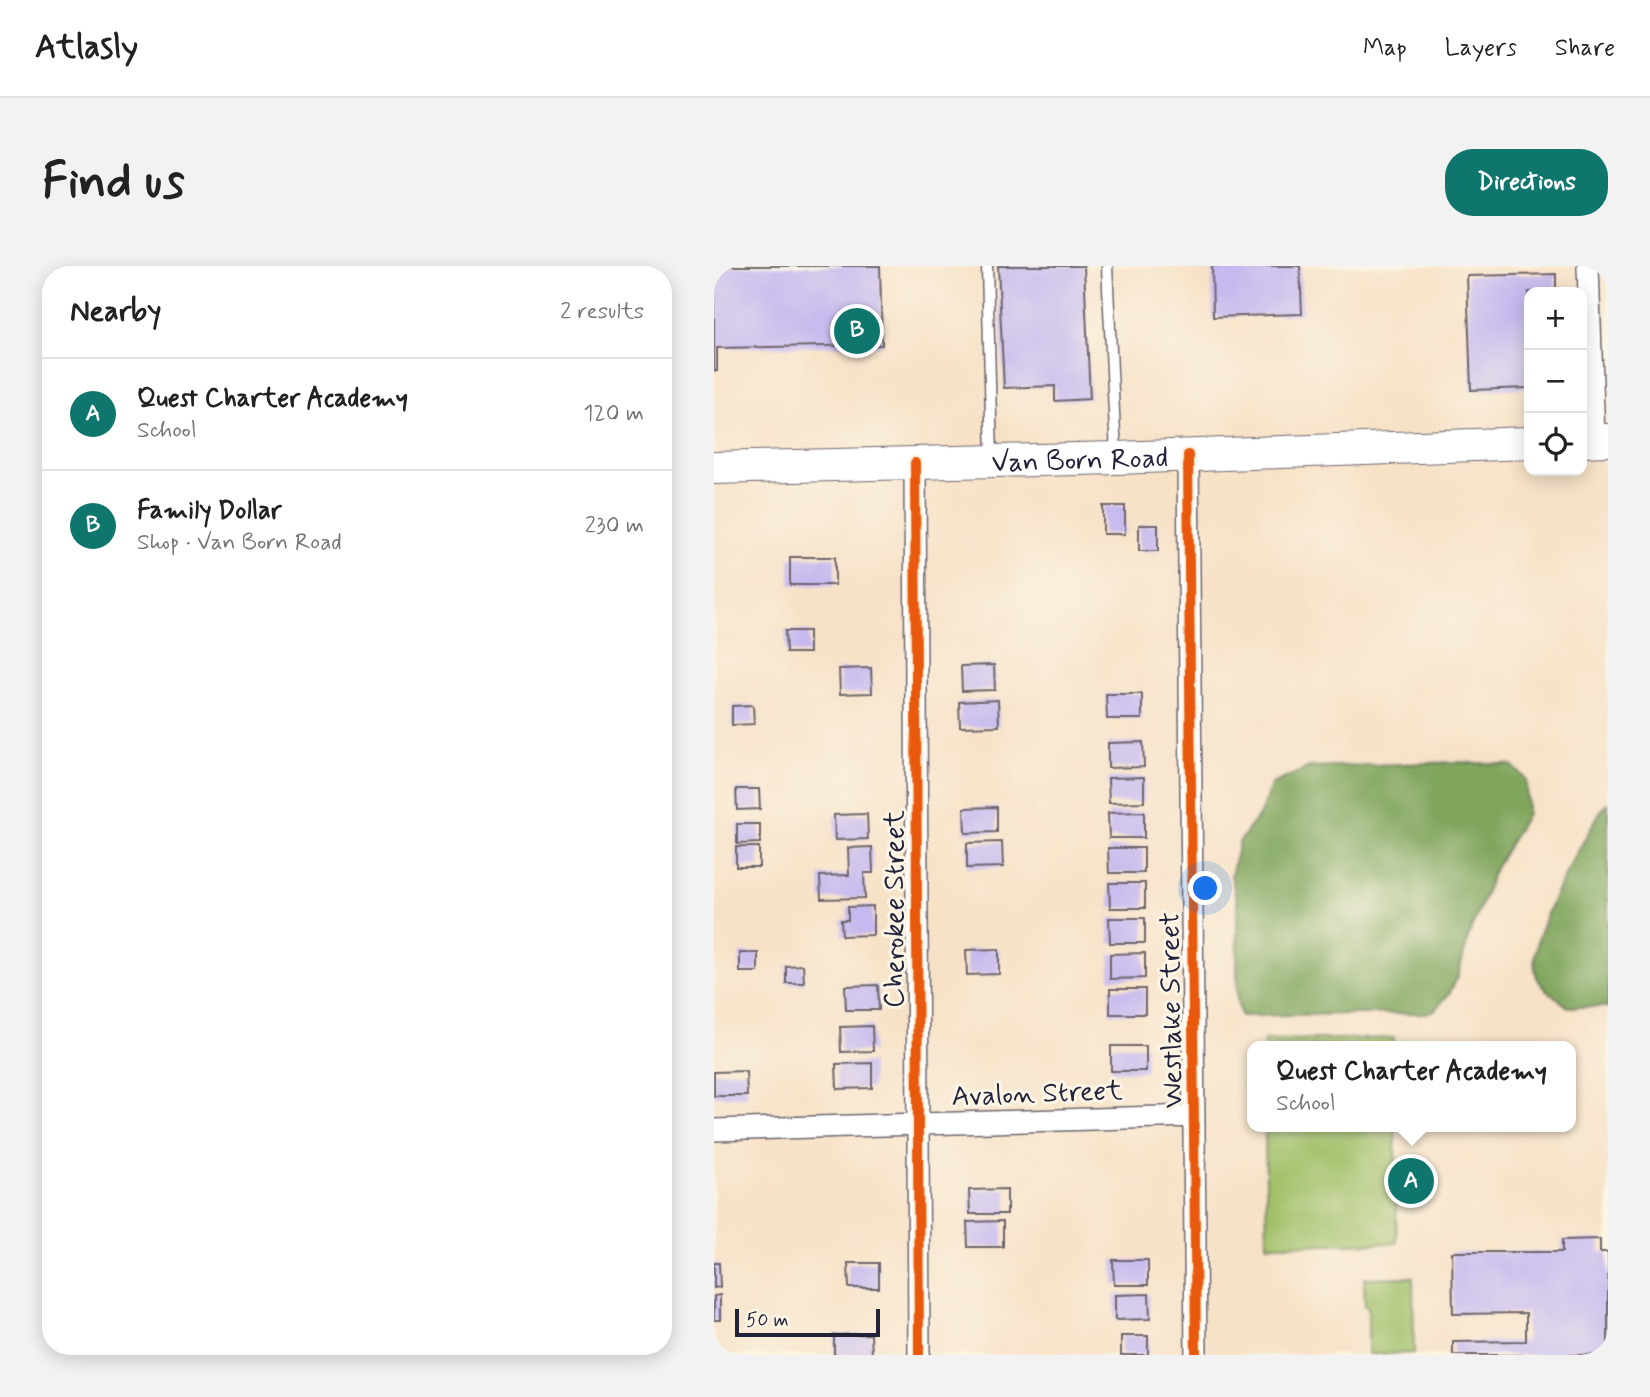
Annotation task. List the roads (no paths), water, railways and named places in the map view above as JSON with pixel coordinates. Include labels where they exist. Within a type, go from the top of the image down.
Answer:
[{"type":"main road","name":"Van Born Road","points":[[714,468],[1116,458],[1524,443]]},
{"type":"street","points":[[1588,266],[1595,440]]},
{"type":"street","name":"Westlake Street","points":[[1188,455],[1196,1355]]},
{"type":"street","name":"Cherokee Street","points":[[915,463],[919,1355]]},
{"type":"street","name":"Avalon Street","points":[[714,1129],[1194,1116]]},
{"type":"lane","points":[[987,266],[992,461]]},
{"type":"lane","points":[[1107,266],[1116,458]]},
{"type":"place","name":"Family Dollar","points":[[857,331]]},
{"type":"place","name":"Quest Charter Academy","points":[[1411,1181]]}]
